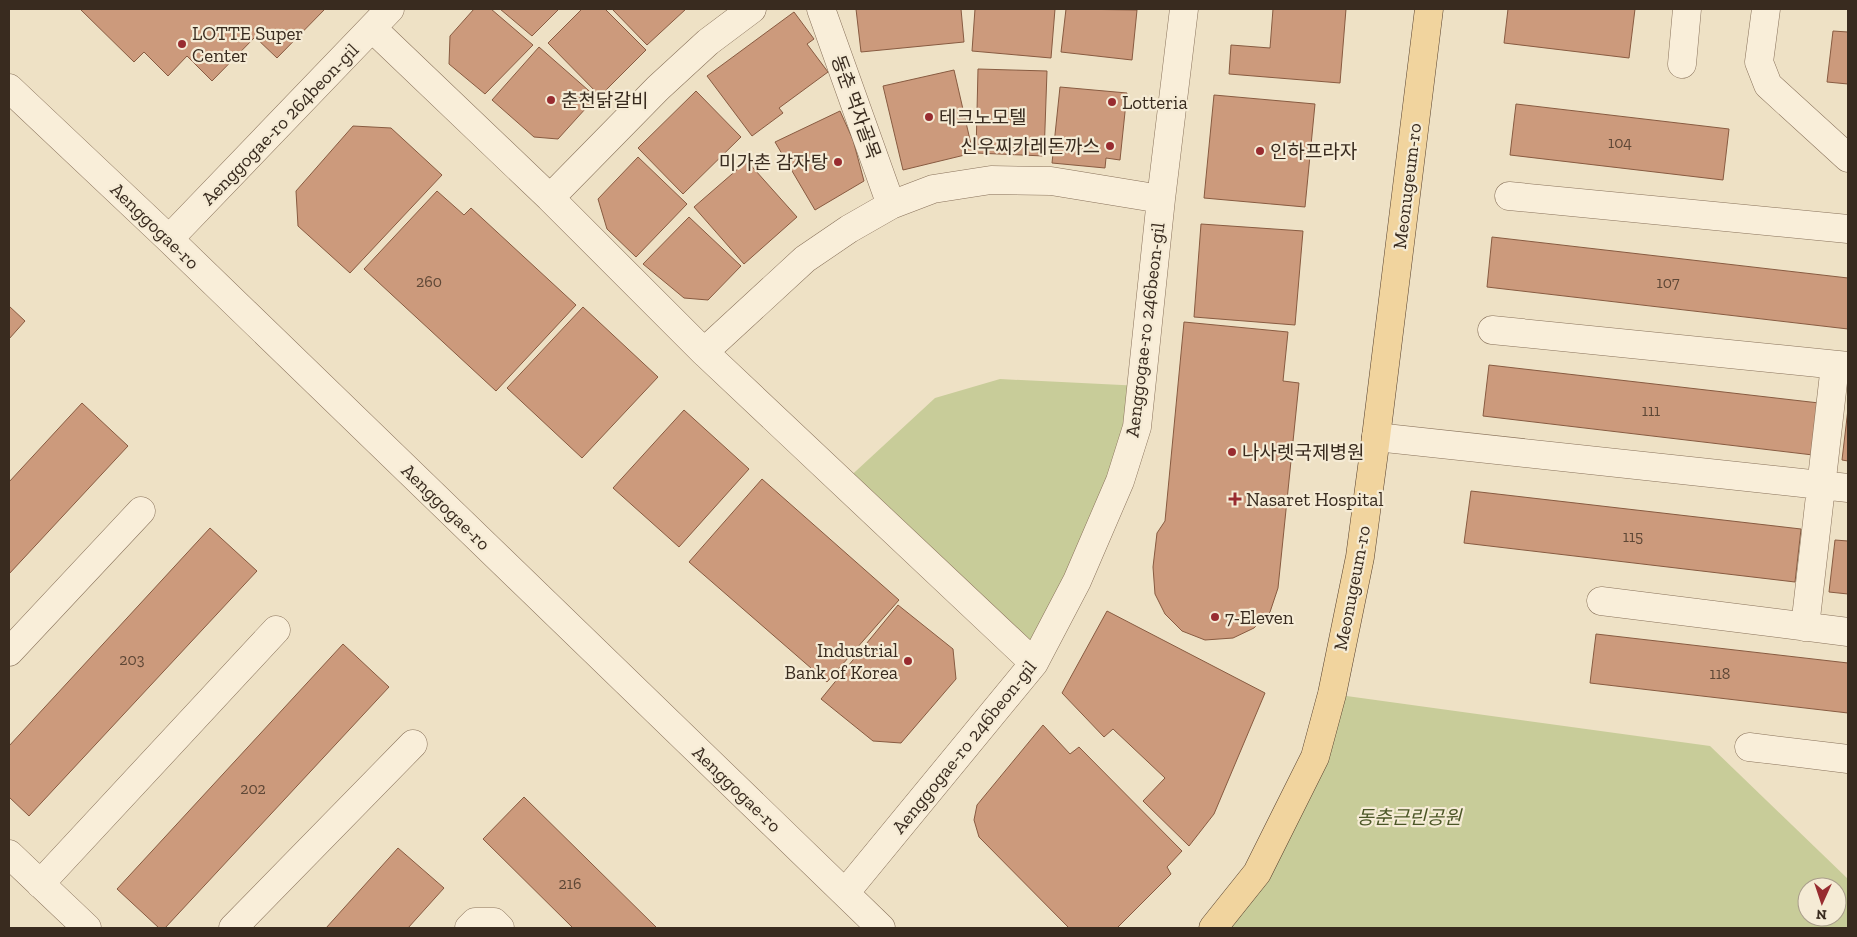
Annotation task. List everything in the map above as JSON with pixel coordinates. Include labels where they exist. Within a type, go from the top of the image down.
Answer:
[{"type":"main road","name":"Meonugeum-ro","points":[[1213,928],[1257,873],[1314,757],[1332,694],[1360,557],[1429,9]]},
{"type":"street","points":[[550,198],[665,81],[708,42],[752,9]]},
{"type":"street","name":"동춘 먹자골목","points":[[821,9],[891,205]]},
{"type":"street","name":"Aenggogae-ro 246beon-gil","points":[[845,893],[1034,663],[1077,581],[1120,481],[1137,427],[1161,199],[1184,9]]},
{"type":"street","points":[[1682,64],[1687,9]]},
{"type":"street","points":[[1766,9],[1759,62],[1768,85],[1848,158]]},
{"type":"street","points":[[381,18],[550,198],[704,352],[1034,663]]},
{"type":"street","name":"Aenggogae-ro 264beon-gil","points":[[169,239],[381,18]]},
{"type":"street","name":"Aenggogae-ro","points":[[9,88],[169,239],[881,928]]},
{"type":"street","points":[[704,352],[805,259],[849,229],[891,205],[932,189],[991,180],[1051,180],[1161,199]]},
{"type":"street","points":[[1509,196],[1848,230]]},
{"type":"street","points":[[1492,330],[1842,365],[1822,485],[1805,627]]},
{"type":"street","points":[[1376,437],[1848,488]]},
{"type":"street","points":[[9,652],[141,511]]},
{"type":"street","points":[[1601,601],[1848,632]]},
{"type":"street","points":[[40,884],[276,630]]},
{"type":"street","points":[[233,928],[412,744]]},
{"type":"street","points":[[1749,747],[1848,759]]},
{"type":"street","points":[[9,854],[87,928]]},
{"type":"street","points":[[469,928],[475,922],[494,922],[500,928]]},
{"type":"green space","points":[[1000,379],[1142,386],[1137,427],[1034,663],[843,483],[935,398]]},
{"type":"green space","name":"동춘근린공원","points":[[1332,694],[1710,746],[1846,877],[1797,877],[1797,927],[1847,927],[1848,879],[1848,928],[1213,928],[1257,873]]},
{"type":"building","name":"LOTTE Super Center","points":[[80,9],[325,9],[277,58],[255,37],[212,81],[187,56],[168,76],[144,52],[134,62]]},
{"type":"building","points":[[474,9],[491,9],[533,45],[485,94],[449,64],[450,36]]},
{"type":"building","points":[[500,9],[559,9],[532,36]]},
{"type":"building","points":[[582,9],[605,9],[646,50],[600,96],[548,43]]},
{"type":"building","points":[[612,9],[686,9],[647,45]]},
{"type":"building","points":[[856,9],[961,9],[964,42],[861,52]]},
{"type":"building","points":[[975,9],[1055,9],[1051,58],[972,51]]},
{"type":"building","points":[[1066,9],[1137,10],[1132,60],[1061,52]]},
{"type":"building","points":[[1273,9],[1346,9],[1340,83],[1229,74],[1231,45],[1270,48]]},
{"type":"building","points":[[1508,9],[1635,9],[1629,58],[1504,43]]},
{"type":"building","points":[[794,12],[814,39],[807,44],[828,72],[779,108],[783,113],[752,136],[707,76]]},
{"type":"building","points":[[1833,31],[1848,32],[1848,84],[1827,82]]},
{"type":"building","points":[[539,47],[596,97],[558,139],[534,137],[492,100]]},
{"type":"building","points":[[978,69],[1047,71],[1044,156],[976,153]]},
{"type":"building","points":[[954,70],[973,153],[903,170],[883,86]]},
{"type":"building","points":[[1060,87],[1127,93],[1120,160],[1106,158],[1105,168],[1052,163]]},
{"type":"building","points":[[696,91],[741,137],[683,194],[638,148]]},
{"type":"building","name":"인하프라자","points":[[1214,95],[1315,104],[1305,207],[1204,198]]},
{"type":"building","points":[[1516,104],[1729,129],[1723,180],[1510,155]]},
{"type":"building","points":[[840,111],[853,140],[864,181],[815,210],[775,142]]},
{"type":"building","points":[[353,126],[391,128],[442,175],[350,273],[298,226],[296,191]]},
{"type":"building","points":[[638,157],[687,204],[636,257],[607,229],[598,199]]},
{"type":"building","points":[[747,161],[797,217],[744,264],[694,207]]},
{"type":"building","points":[[437,191],[464,215],[471,208],[576,305],[496,391],[364,269]]},
{"type":"building","points":[[689,217],[741,266],[708,300],[684,298],[643,264]]},
{"type":"building","points":[[1201,224],[1303,231],[1295,325],[1194,317]]},
{"type":"building","points":[[1492,237],[1848,278],[1848,329],[1487,287]]},
{"type":"building","points":[[9,306],[25,321],[9,339]]},
{"type":"building","points":[[583,307],[658,377],[582,458],[507,388]]},
{"type":"building","name":"나사렛국제병원","points":[[1184,322],[1288,332],[1283,381],[1299,383],[1278,588],[1270,612],[1254,628],[1233,638],[1205,640],[1182,631],[1165,614],[1155,594],[1153,567],[1157,533],[1165,521]]},
{"type":"building","points":[[1489,365],[1819,403],[1813,455],[1483,416]]},
{"type":"building","points":[[82,403],[128,446],[9,574],[9,482]]},
{"type":"building","points":[[1848,409],[1848,461],[1842,460]]},
{"type":"building","points":[[684,410],[749,469],[679,547],[613,488]]},
{"type":"building","points":[[762,479],[899,600],[827,682],[689,562]]},
{"type":"building","points":[[1471,491],[1801,529],[1795,582],[1464,543]]},
{"type":"building","points":[[210,528],[257,571],[29,816],[9,797],[9,746]]},
{"type":"building","points":[[1835,540],[1848,541],[1848,594],[1829,592]]},
{"type":"building","points":[[898,605],[953,649],[956,679],[901,743],[873,741],[821,699]]},
{"type":"building","points":[[1107,611],[1265,693],[1214,814],[1189,846],[1143,801],[1165,778],[1113,729],[1104,737],[1062,693]]},
{"type":"building","points":[[1596,634],[1848,663],[1848,713],[1590,683]]},
{"type":"building","points":[[343,644],[389,687],[165,928],[159,928],[117,889]]},
{"type":"building","points":[[1043,725],[1070,754],[1079,747],[1182,851],[1167,867],[1171,874],[1117,928],[1069,928],[979,837],[974,820],[977,805]]},
{"type":"building","points":[[524,797],[657,928],[573,928],[483,839]]},
{"type":"building","points":[[398,848],[444,888],[408,928],[326,928]]},
{"type":"place","name":"LOTTE Super Center","points":[[182,44]]},
{"type":"place","name":"춘천닭갈비","points":[[551,100]]},
{"type":"place","name":"Lotteria","points":[[1112,102]]},
{"type":"place","name":"테크노모텔","points":[[929,117]]},
{"type":"place","name":"신우찌카레돈까스","points":[[1110,146]]},
{"type":"place","name":"인하프라자","points":[[1260,151]]},
{"type":"place","name":"미가촌 감자탕","points":[[838,162]]},
{"type":"place","name":"나사렛국제병원","points":[[1232,452]]},
{"type":"place","name":"Nasaret Hospital","points":[[1235,499]]},
{"type":"place","name":"7-Eleven","points":[[1215,617]]},
{"type":"place","name":"Industrial Bank of Korea","points":[[908,661]]}]
